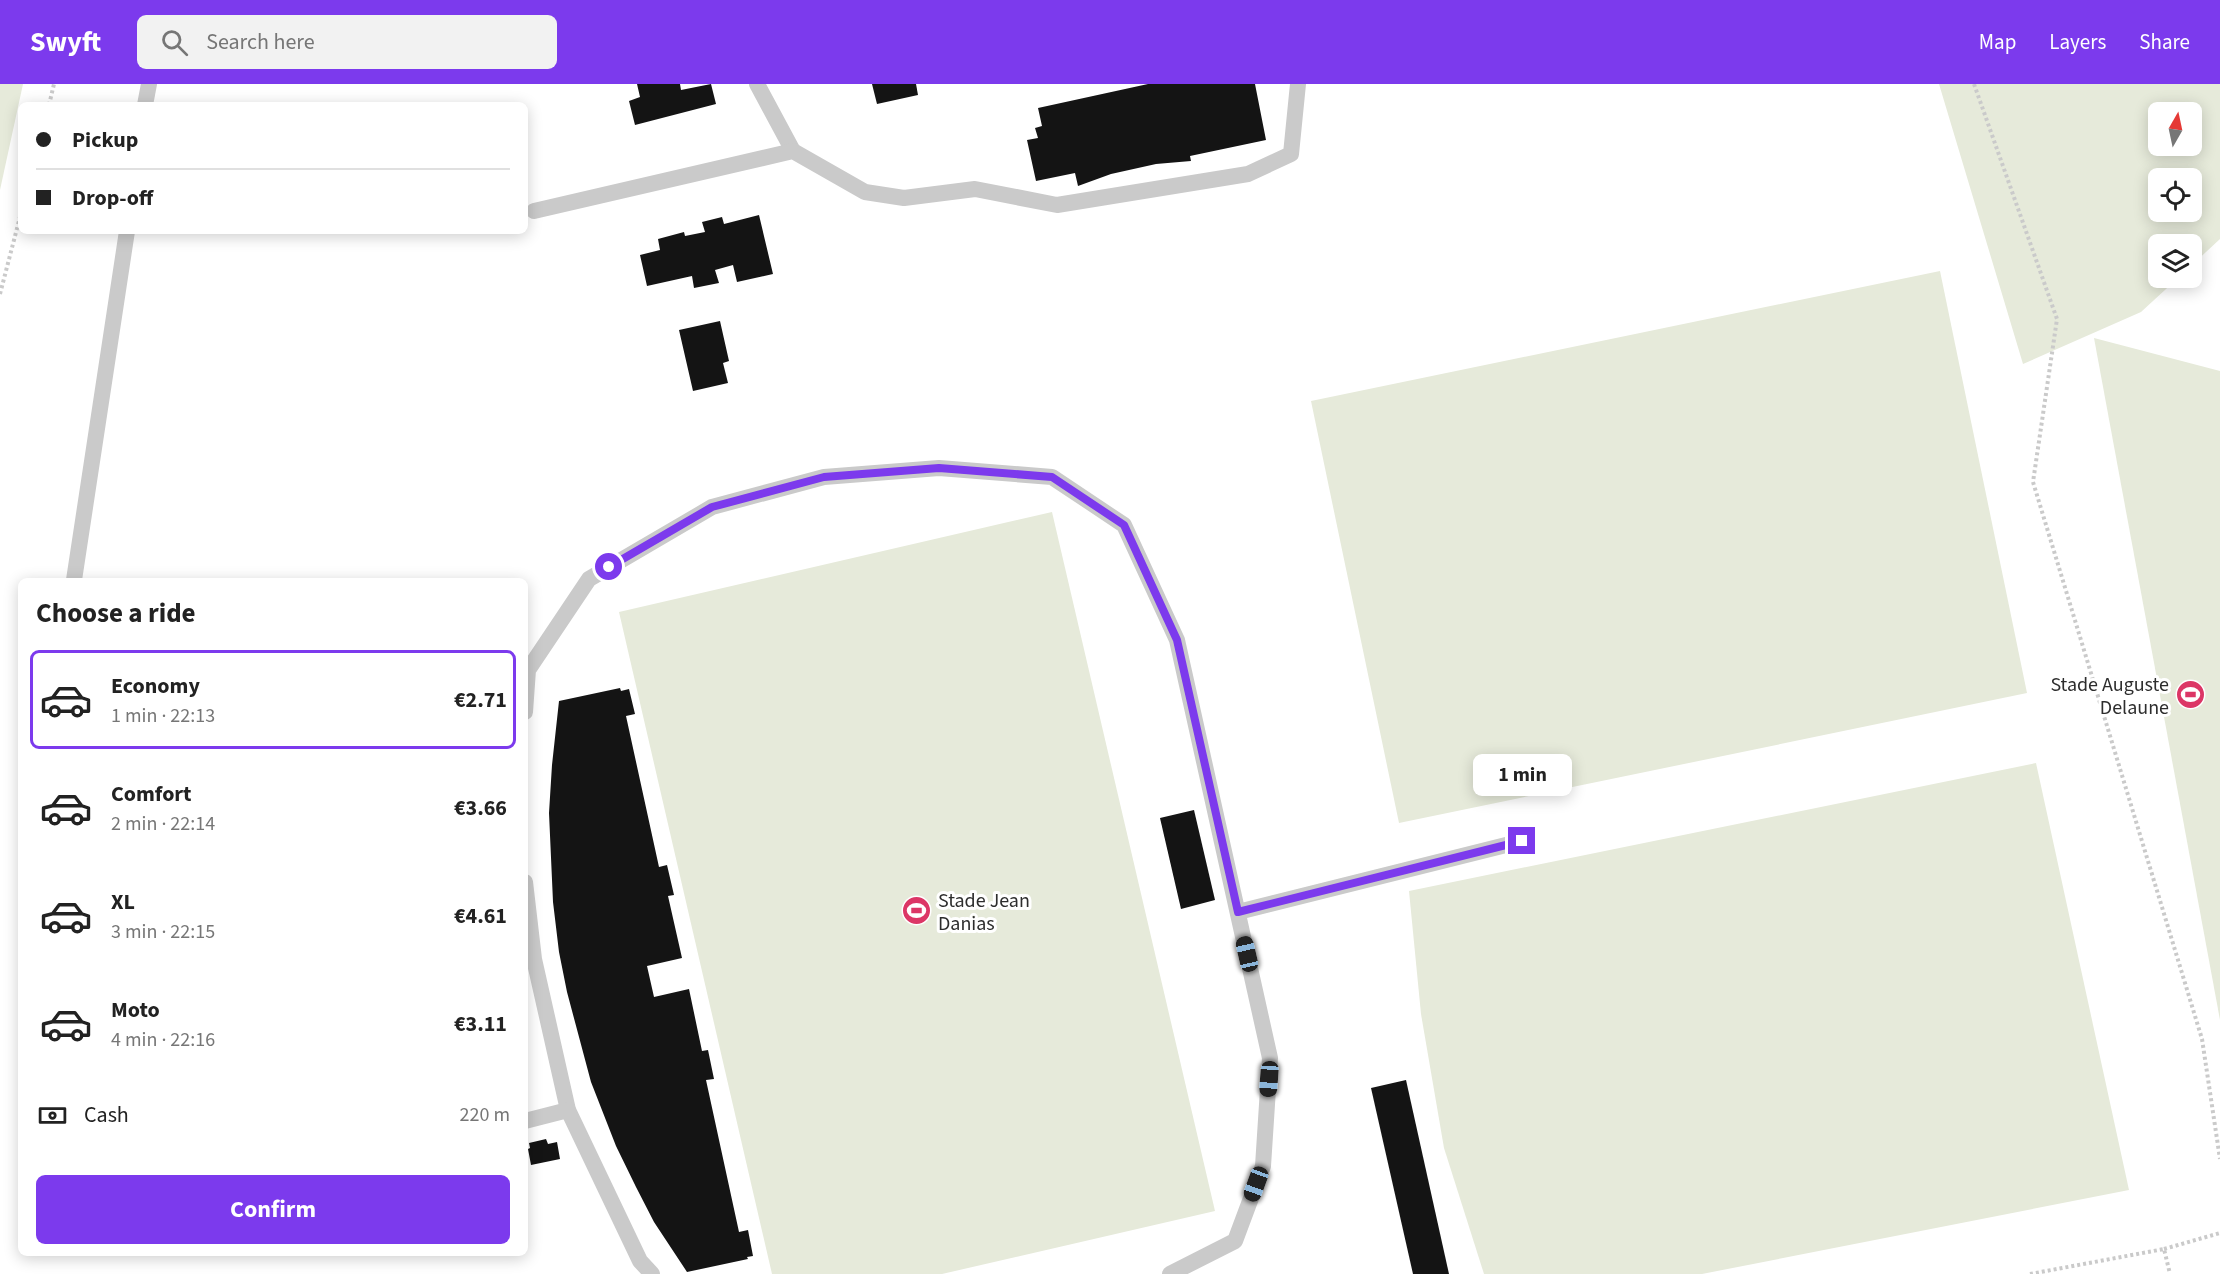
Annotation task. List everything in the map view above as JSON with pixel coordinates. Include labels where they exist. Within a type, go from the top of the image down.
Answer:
[{"type":"lane","points":[[146,102],[149,84]]},
{"type":"lane","points":[[757,84],[793,151],[865,192],[904,198],[975,189],[1058,206],[1248,174],[1291,154],[1298,84]]},
{"type":"lane","points":[[534,211],[793,151]]},
{"type":"lane","points":[[74,578],[126,234]]},
{"type":"lane","points":[[528,670],[589,579],[712,507],[824,477],[939,468],[1052,477],[1124,525],[1177,640],[1270,1058],[1263,1166],[1235,1241],[1170,1274]]},
{"type":"lane","points":[[1238,912],[1522,841]]},
{"type":"lane","points":[[528,908],[534,959],[568,1110],[640,1261],[652,1274]]},
{"type":"lane","points":[[528,1120],[568,1110]]},
{"type":"path","points":[[50,102],[54,84]]},
{"type":"path","points":[[1974,84],[2057,319],[2033,482],[2202,1039],[2220,1159]]},
{"type":"path","points":[[0,294],[18,225]]},
{"type":"path","points":[[2030,1274],[2164,1249],[2220,1233]]},
{"type":"path","points":[[2164,1249],[2170,1274]]},
{"type":"green space","points":[[0,84],[23,84],[18,102],[0,190]]},
{"type":"green space","points":[[1939,84],[2220,84],[2220,239],[2202,256],[2202,234],[2148,234],[2148,288],[2167,288],[2141,312],[2023,364]]},
{"type":"green space","points":[[1940,271],[2027,693],[1399,823],[1311,401]]},
{"type":"green space","name":"Stade Auguste Delaune","points":[[2094,338],[2220,371],[2220,1020]]},
{"type":"green space","name":"Stade Jean Danias","points":[[1052,512],[1215,1211],[942,1274],[772,1274],[619,612]]},
{"type":"green space","points":[[2036,763],[2129,1190],[1702,1274],[1484,1274],[1444,1148],[1421,1014],[1409,891]]},
{"type":"building","points":[[637,84],[680,84],[681,90],[711,84],[716,104],[635,125],[629,101],[640,97]]},
{"type":"building","points":[[872,84],[916,84],[918,95],[877,104]]},
{"type":"building","points":[[1148,84],[1255,84],[1266,140],[1190,156],[1191,161],[1156,164],[1111,174],[1078,186],[1075,173],[1036,181],[1027,140],[1038,138],[1035,128],[1042,126],[1038,108]]},
{"type":"building","points":[[759,215],[773,274],[737,282],[733,265],[715,270],[719,283],[694,288],[692,276],[647,286],[640,255],[660,250],[658,239],[684,232],[685,236],[705,232],[702,222],[722,217],[724,224]]},
{"type":"building","points":[[720,321],[729,361],[723,363],[728,383],[693,391],[679,330]]},
{"type":"building","points":[[620,688],[621,691],[629,689],[635,714],[626,716],[659,867],[667,865],[674,895],[668,896],[682,958],[647,966],[654,997],[689,989],[702,1051],[708,1050],[714,1079],[706,1080],[739,1232],[748,1230],[753,1256],[687,1272],[654,1222],[636,1187],[616,1146],[591,1082],[567,992],[553,902],[549,813],[559,701]]},
{"type":"building","points":[[1194,810],[1215,900],[1181,909],[1160,818]]},
{"type":"building","points":[[1406,1080],[1449,1274],[1413,1274],[1371,1088]]},
{"type":"building","points":[[546,1139],[548,1144],[557,1142],[560,1159],[531,1165],[529,1143]]},
{"type":"place","name":"Stade Auguste Delaune","points":[[2190,695]]},
{"type":"place","name":"Stade Jean Danias","points":[[917,911]]},
{"type":"route","points":[[609,567],[712,507],[824,477],[939,468],[1052,477],[1124,525],[1177,640],[1238,912],[1522,841]]}]
